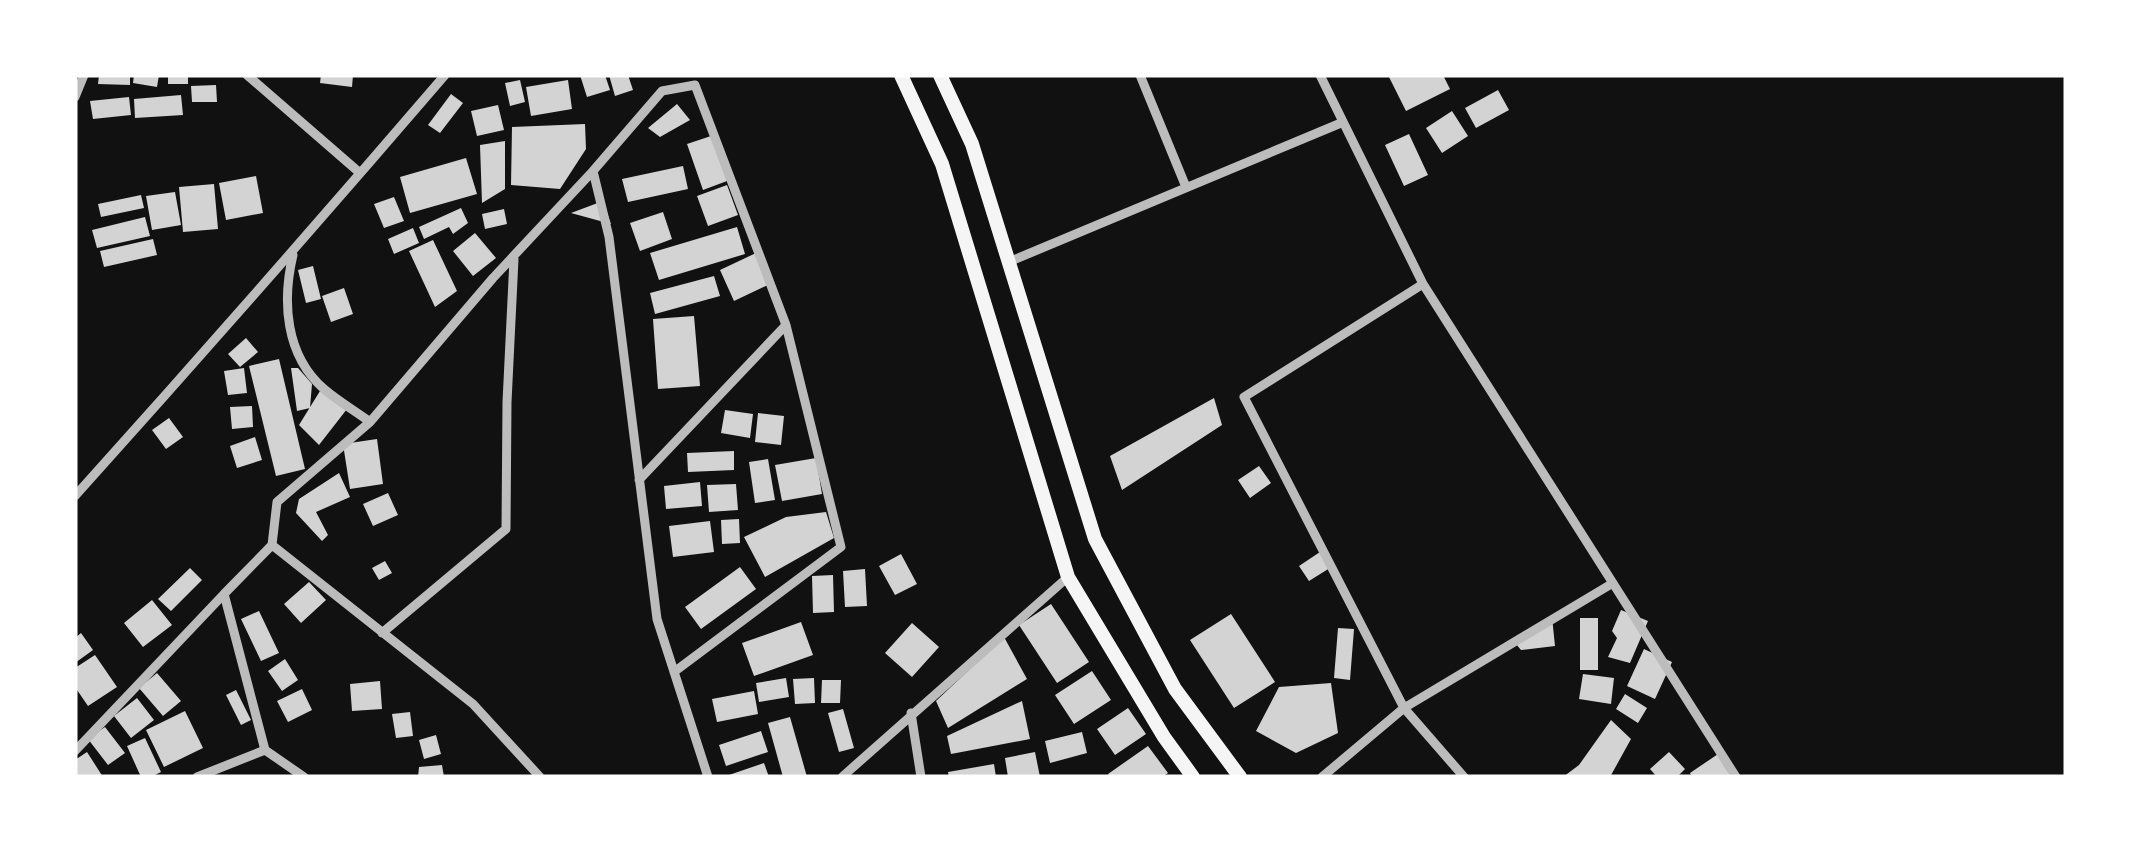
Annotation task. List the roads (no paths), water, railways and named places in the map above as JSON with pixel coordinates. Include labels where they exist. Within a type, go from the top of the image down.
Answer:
[{"type":"main road","points":[[901,75],[942,164],[1068,578],[1164,737],[1194,777]]},
{"type":"main road","points":[[940,75],[972,144],[1096,539],[1175,690],[1240,777]]},
{"type":"street","points":[[75,96],[84,75]]},
{"type":"street","points":[[248,75],[360,174]]},
{"type":"street","points":[[75,496],[445,75]]},
{"type":"street","points":[[1140,75],[1186,187]]},
{"type":"street","points":[[1320,75],[1423,284],[1736,777]]},
{"type":"street","points":[[75,751],[272,544],[276,502],[370,422],[662,91],[696,85],[786,325],[841,547],[674,672]]},
{"type":"street","points":[[1011,261],[1342,122]]},
{"type":"street","points":[[593,171],[610,236],[658,619],[708,777]]},
{"type":"street","points":[[294,251],[286,303],[300,359],[321,387],[370,422]]},
{"type":"street","points":[[382,633],[506,528],[514,258]]},
{"type":"street","points":[[1423,284],[1244,397],[1404,708],[1464,777]]},
{"type":"street","points":[[639,480],[786,325]]},
{"type":"street","points":[[272,544],[472,704],[540,777]]},
{"type":"street","points":[[842,777],[910,713],[1068,578]]},
{"type":"street","points":[[1322,777],[1404,708],[1612,582]]},
{"type":"street","points":[[224,594],[265,750],[304,777]]},
{"type":"street","points":[[910,713],[922,777]]},
{"type":"street","points":[[197,777],[265,750]]}]
